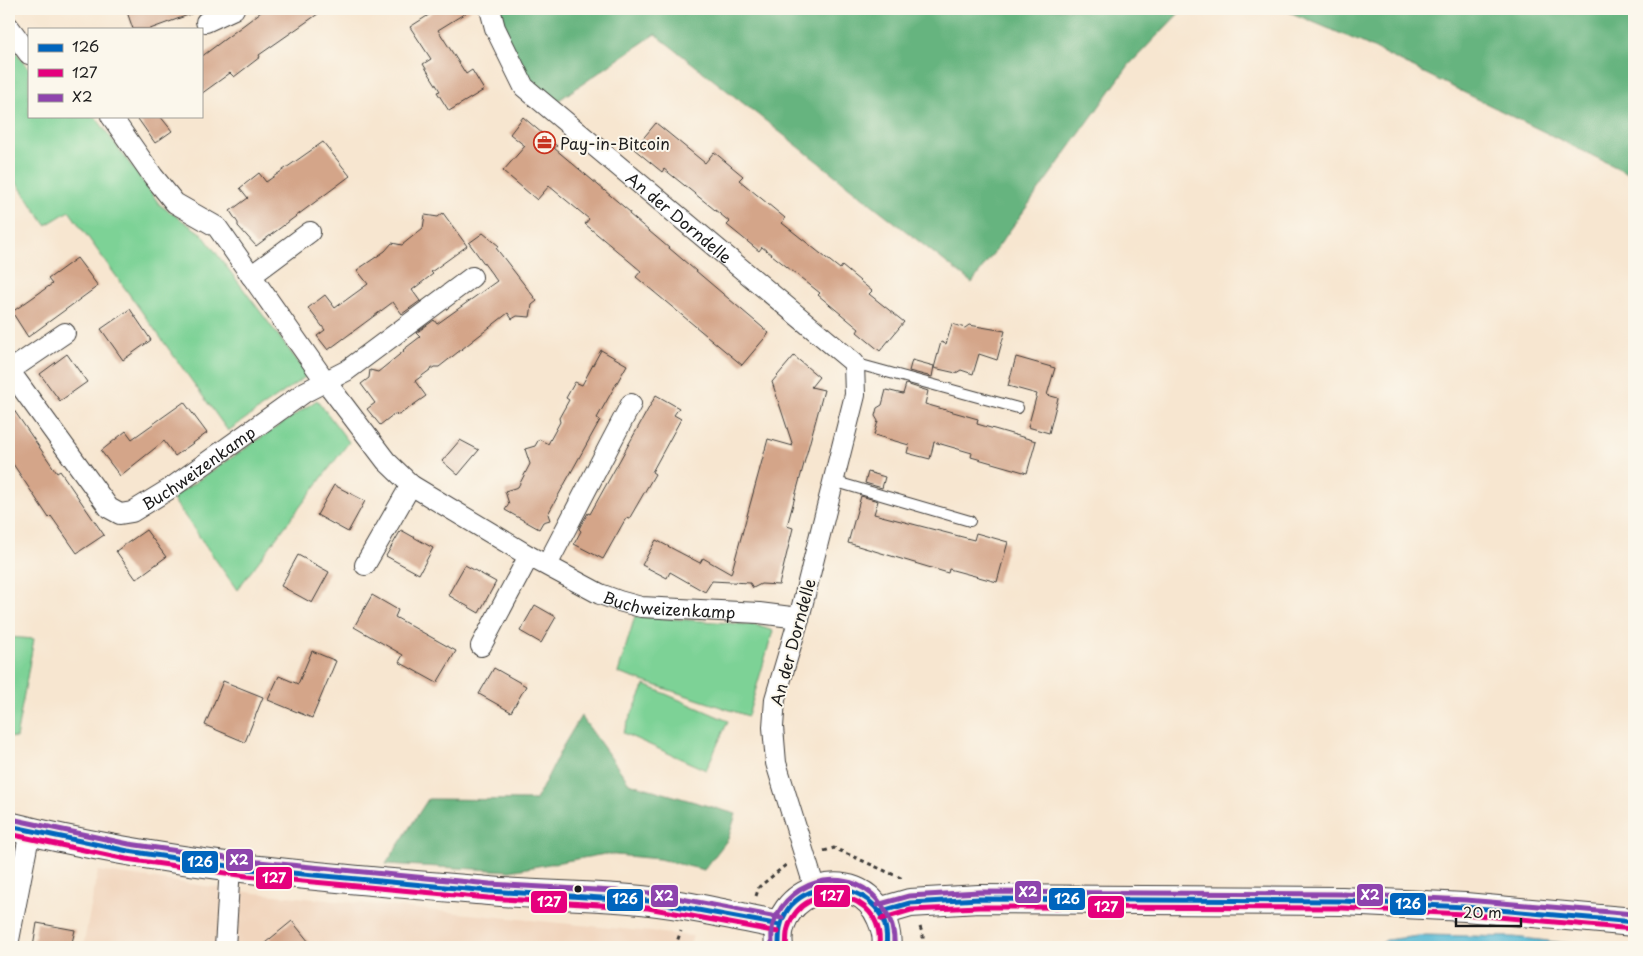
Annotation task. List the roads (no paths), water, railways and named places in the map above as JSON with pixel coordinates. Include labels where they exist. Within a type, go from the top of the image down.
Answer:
[{"type":"street","points":[[202,20],[234,9]]},
{"type":"street","name":"An der Dorndelle","points":[[490,9],[495,28],[524,86],[854,363],[854,395],[799,618],[775,700],[772,727],[776,763],[815,889]]},
{"type":"street","points":[[9,27],[28,53]]},
{"type":"street","name":"Buchweizenkamp","points":[[112,118],[153,176],[175,203],[217,227],[326,382],[386,461],[411,485],[529,556],[600,594],[640,607],[759,613],[799,618]]},
{"type":"street","points":[[251,276],[310,232]]},
{"type":"street","name":"Buchweizenkamp","points":[[65,333],[9,371],[109,508],[120,514],[132,512],[171,488],[305,392],[346,371],[472,277]]},
{"type":"street","points":[[547,565],[631,404]]},
{"type":"street","points":[[365,565],[411,485]]},
{"type":"street","points":[[481,646],[529,556]]},
{"type":"street","points":[[9,940],[19,829],[126,851],[230,867],[488,891],[631,899],[697,908],[780,936],[788,910],[800,897],[815,889],[833,886],[852,889],[867,898],[879,912],[886,928],[886,947]]},
{"type":"street","points":[[225,947],[230,867]]},
{"type":"street","points":[[879,912],[910,903],[979,899],[1342,901],[1465,907],[1634,922]]},
{"type":"lane","name":"An der Dorndelle","points":[[854,363],[1018,408]]},
{"type":"lane","points":[[833,481],[970,521]]},
{"type":"water","points":[[1426,935],[1514,937],[1599,947],[1376,947],[1386,940]]},
{"type":"place","name":"Pay-in-Bitcoin","points":[[544,143]]}]
